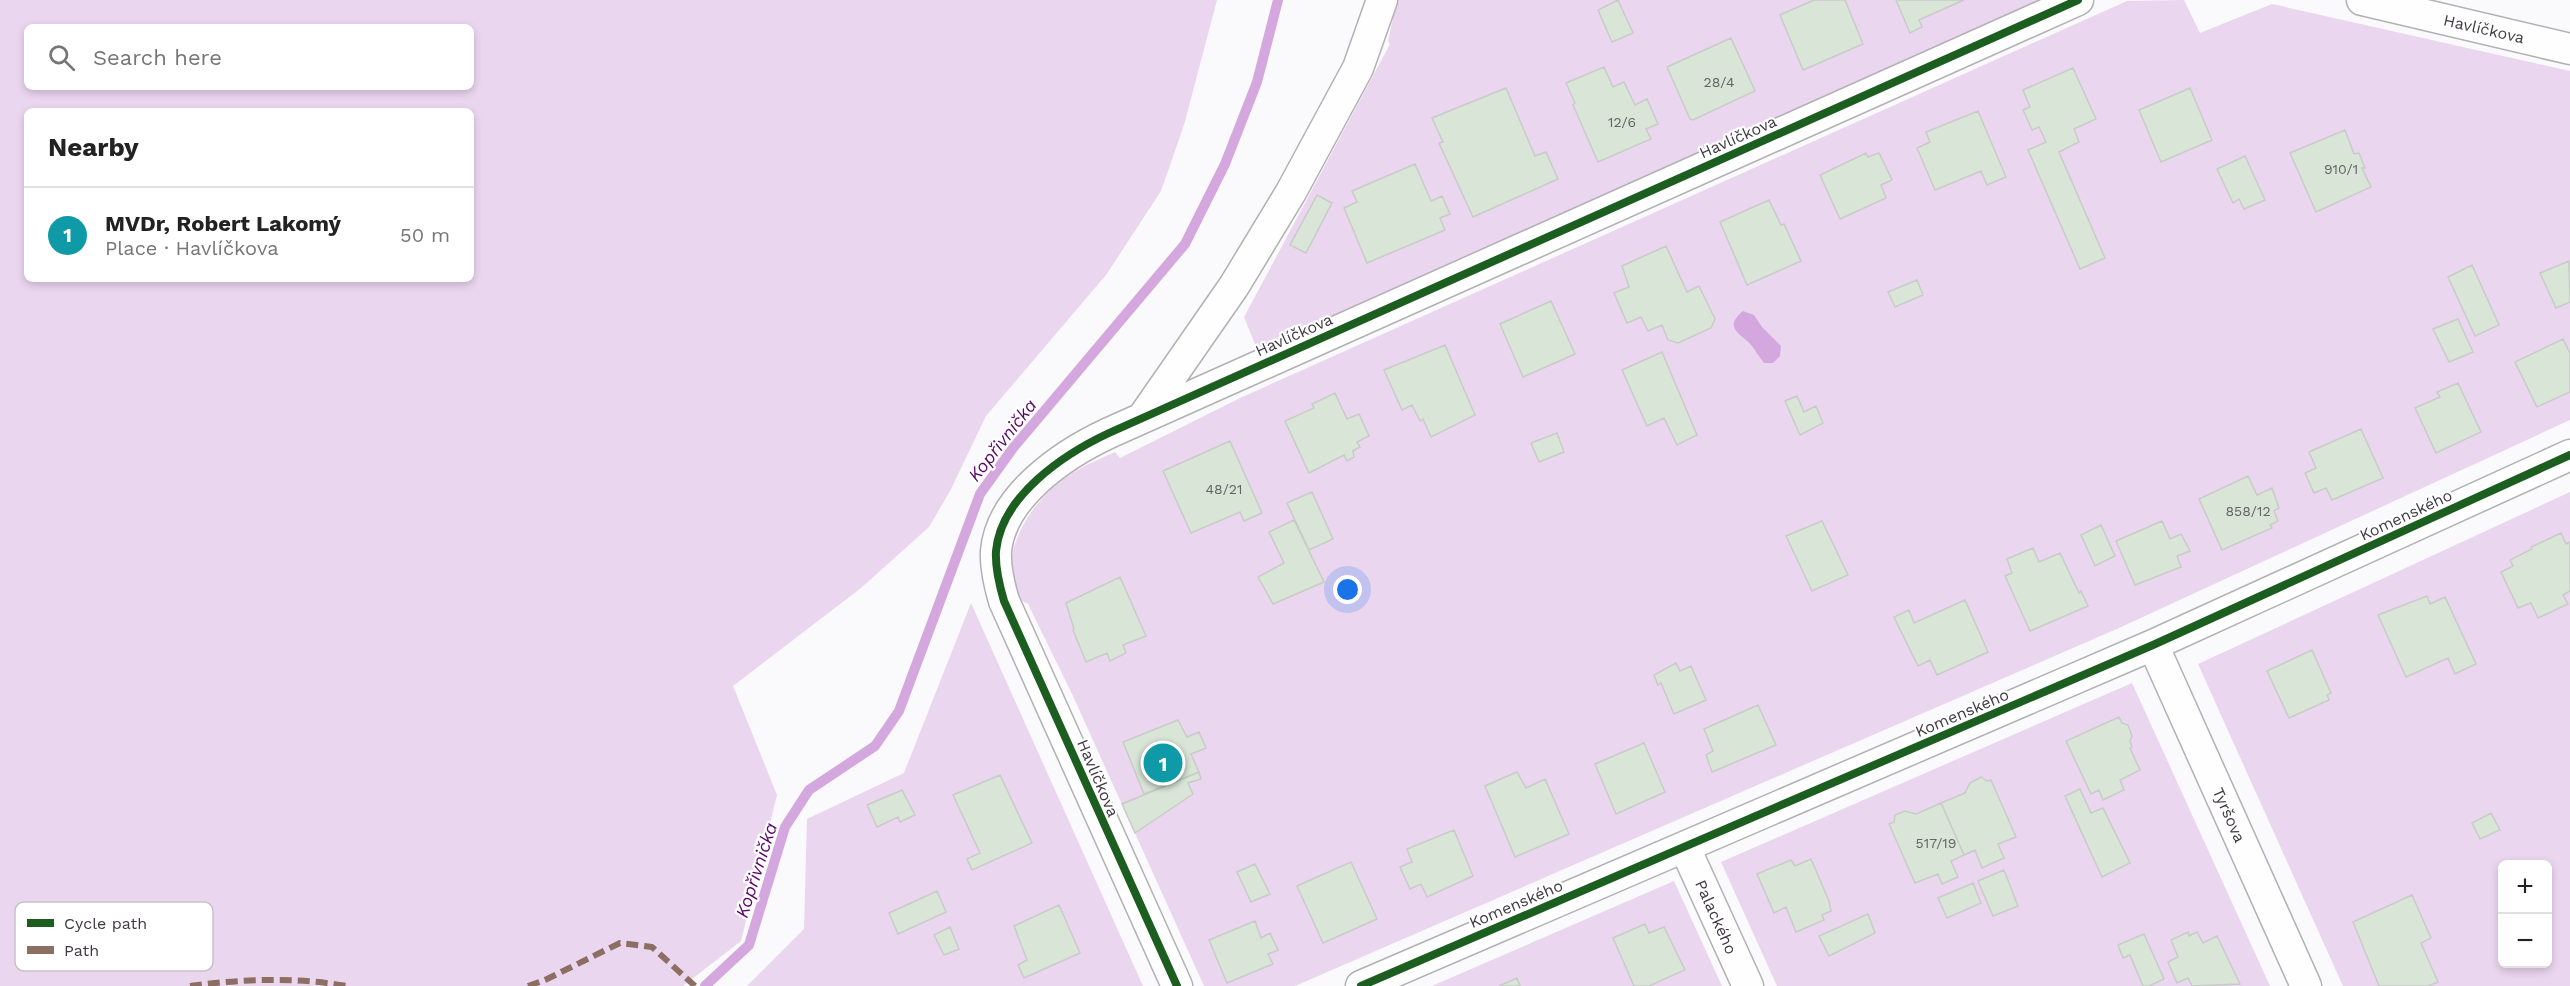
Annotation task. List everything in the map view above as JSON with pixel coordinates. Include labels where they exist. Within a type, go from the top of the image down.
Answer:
[{"type":"street","points":[[1143,417],[1234,286],[1291,192],[1358,68],[1382,0]]},
{"type":"street","name":"Havlíčkova","points":[[1177,986],[1004,601],[997,577],[996,549],[1006,521],[1025,491],[1054,465],[1085,444],[2078,0]]},
{"type":"street","name":"Havlíčkova","points":[[2362,0],[2570,49]]},
{"type":"street","name":"Komenského","points":[[1361,986],[2152,645],[2570,455]]},
{"type":"street","name":"Tyršova","points":[[2152,645],[2306,986]]},
{"type":"street","name":"Palackého","points":[[1685,848],[1748,986]]},
{"type":"shaded area","points":[[0,0],[1217,0],[1184,125],[1161,191],[1106,275],[986,416],[950,491],[929,527],[861,588],[733,686],[777,795],[741,941],[683,986],[0,986]]},
{"type":"shaded area","points":[[1397,0],[2039,0],[1483,251],[1257,349],[1244,317],[1390,44],[1388,41]]},
{"type":"shaded area","points":[[2184,0],[2200,33],[2272,4],[2570,71],[2570,420],[2119,628],[1295,986],[1204,986],[1073,696],[1028,604],[1015,597],[1010,575],[1015,544],[1029,516],[1049,491],[1084,466],[1115,452],[1120,458],[1240,398],[2127,1]]},
{"type":"shaded area","points":[[1743,311],[1754,315],[1762,327],[1781,346],[1780,356],[1773,363],[1764,363],[1752,346],[1736,330],[1734,322]]},
{"type":"shaded area","points":[[2570,492],[2570,986],[2343,986],[2198,664]]},
{"type":"shaded area","points":[[971,603],[1143,986],[747,986],[804,929],[807,819],[904,773]]},
{"type":"shaded area","points":[[2132,683],[2270,986],[1777,986],[1721,862]]},
{"type":"shaded area","points":[[1674,881],[1722,986],[1432,986]]},
{"type":"building","points":[[1618,0],[1633,33],[1612,42],[1598,10]]},
{"type":"building","points":[[1814,0],[1845,0],[1863,44],[1803,70],[1780,15]]},
{"type":"building","points":[[1896,0],[1964,0],[1919,20],[1922,27],[1910,33]]},
{"type":"building","points":[[1731,38],[1755,91],[1693,120],[1690,119],[1667,67]]},
{"type":"building","points":[[1604,67],[1613,87],[1624,82],[1635,105],[1647,99],[1658,124],[1646,129],[1651,139],[1598,162],[1566,83]]},
{"type":"building","points":[[2073,68],[2096,119],[2074,129],[2079,142],[2059,152],[2105,258],[2080,269],[2028,150],[2046,142],[2039,127],[2032,130],[2023,110],[2030,107],[2023,90]]},
{"type":"building","points":[[1506,88],[1535,156],[1546,152],[1558,179],[1473,217],[1439,143],[1443,142],[1432,118]]},
{"type":"building","points":[[2190,88],[2212,140],[2161,162],[2139,110]]},
{"type":"building","points":[[1978,111],[2006,177],[1987,185],[1981,171],[1935,190],[1917,148],[1930,142],[1926,132]]},
{"type":"building","points":[[2345,130],[2354,154],[2359,153],[2365,168],[2362,168],[2371,187],[2316,212],[2290,153]]},
{"type":"building","points":[[1866,153],[1868,157],[1879,153],[1892,180],[1881,185],[1886,198],[1840,219],[1820,175]]},
{"type":"building","points":[[2245,156],[2265,200],[2244,209],[2239,199],[2233,203],[2217,169]]},
{"type":"building","points":[[1415,164],[1431,201],[1442,196],[1450,214],[1440,218],[1445,230],[1367,263],[1344,208],[1357,202],[1352,191]]},
{"type":"building","points":[[1317,195],[1332,203],[1306,253],[1290,245]]},
{"type":"building","points":[[1769,200],[1781,225],[1784,224],[1801,261],[1747,285],[1720,222]]},
{"type":"building","points":[[1666,246],[1687,292],[1699,286],[1715,319],[1711,328],[1678,343],[1668,340],[1662,325],[1648,331],[1641,317],[1627,323],[1614,293],[1629,287],[1622,266]]},
{"type":"building","points":[[2569,261],[2570,302],[2556,308],[2540,273]]},
{"type":"building","points":[[2472,265],[2499,325],[2475,336],[2448,277]]},
{"type":"building","points":[[1917,280],[1923,295],[1895,307],[1888,292]]},
{"type":"building","points":[[1551,301],[1575,354],[1523,377],[1500,324]]},
{"type":"building","points":[[2458,319],[2473,352],[2449,362],[2433,329]]},
{"type":"building","points":[[2563,339],[2570,353],[2570,392],[2537,407],[2515,362]]},
{"type":"building","points":[[1445,345],[1475,415],[1431,437],[1423,419],[1420,421],[1412,405],[1402,410],[1384,370]]},
{"type":"building","points":[[1662,352],[1697,435],[1677,445],[1664,418],[1647,426],[1622,370]]},
{"type":"building","points":[[2458,383],[2481,432],[2436,453],[2415,408],[2440,397],[2437,392]]},
{"type":"building","points":[[1335,393],[1347,419],[1359,414],[1369,436],[1357,442],[1360,447],[1353,451],[1354,457],[1347,461],[1344,455],[1309,473],[1285,421],[1314,408],[1312,404]]},
{"type":"building","points":[[1797,396],[1804,412],[1816,406],[1823,423],[1800,435],[1785,401]]},
{"type":"building","points":[[2361,429],[2383,478],[2332,500],[2326,488],[2314,493],[2305,473],[2316,468],[2309,452]]},
{"type":"building","points":[[1557,433],[1564,452],[1539,462],[1531,443]]},
{"type":"building","points":[[1230,441],[1262,513],[1244,521],[1240,512],[1191,533],[1163,471]]},
{"type":"building","points":[[2248,476],[2257,495],[2272,488],[2279,508],[2274,511],[2278,521],[2270,525],[2272,528],[2222,550],[2199,499]]},
{"type":"building","points":[[1312,492],[1333,539],[1309,550],[1287,503]]},
{"type":"building","points":[[1294,520],[1324,582],[1273,604],[1258,577],[1284,563],[1269,532]]},
{"type":"building","points":[[1822,521],[1848,575],[1812,591],[1786,536]]},
{"type":"building","points":[[2162,521],[2170,539],[2181,534],[2190,551],[2177,556],[2181,567],[2135,585],[2116,541]]},
{"type":"building","points":[[2101,525],[2115,556],[2095,566],[2081,535]]},
{"type":"building","points":[[2561,533],[2566,544],[2570,542],[2570,591],[2563,595],[2568,604],[2538,618],[2531,603],[2518,608],[2501,572],[2513,566],[2510,560]]},
{"type":"building","points":[[2033,548],[2039,562],[2060,553],[2079,593],[2081,591],[2088,606],[2030,631],[2005,576],[2012,573],[2007,559]]},
{"type":"building","points":[[1120,577],[1146,636],[1123,645],[1126,653],[1110,661],[1107,653],[1086,662],[1073,630],[1066,603]]},
{"type":"building","points":[[2427,596],[2430,604],[2445,597],[2476,664],[2455,674],[2448,658],[2406,677],[2378,615]]},
{"type":"building","points":[[1965,600],[1988,652],[1937,675],[1930,660],[1918,666],[1894,617],[1909,610],[1914,623]]},
{"type":"building","points":[[2312,650],[2331,693],[2327,695],[2329,700],[2289,718],[2267,671]]},
{"type":"building","points":[[1676,663],[1680,671],[1691,666],[1706,700],[1674,714],[1661,683],[1658,685],[1654,675]]},
{"type":"building","points":[[1758,705],[1776,745],[1712,772],[1706,755],[1713,751],[1704,729]]},
{"type":"building","points":[[2119,717],[2122,723],[2128,725],[2132,736],[2130,741],[2132,747],[2130,748],[2140,770],[2120,780],[2124,790],[2103,800],[2099,790],[2091,794],[2066,741]]},
{"type":"building","points":[[1178,720],[1187,737],[1199,732],[1206,748],[1191,754],[1199,772],[1144,794],[1123,742]]},
{"type":"building","points":[[1644,743],[1665,792],[1616,814],[1595,764]]},
{"type":"building","points":[[1199,772],[1201,779],[1188,783],[1193,794],[1135,833],[1122,804]]},
{"type":"building","points":[[1517,772],[1526,788],[1545,779],[1569,834],[1515,857],[1485,786]]},
{"type":"building","points":[[1000,775],[1032,843],[972,870],[967,859],[980,853],[953,795]]},
{"type":"building","points":[[1981,777],[1987,781],[1991,780],[2016,837],[1998,844],[2004,858],[1982,868],[1975,850],[1964,855],[1941,803],[1965,793],[1970,783]]},
{"type":"building","points":[[2080,789],[2091,813],[2103,808],[2130,863],[2102,877],[2065,796]]},
{"type":"building","points":[[902,790],[915,815],[900,822],[898,817],[877,827],[867,805]]},
{"type":"building","points":[[1941,803],[1964,855],[1951,861],[1958,877],[1942,884],[1938,874],[1915,883],[1889,824],[1894,822],[1895,815],[1905,811],[1916,814]]},
{"type":"building","points":[[2491,813],[2500,830],[2480,839],[2472,823]]},
{"type":"building","points":[[1454,830],[1473,876],[1427,897],[1421,884],[1410,889],[1400,867],[1412,862],[1407,849]]},
{"type":"building","points":[[1811,859],[1831,911],[1822,915],[1824,920],[1796,932],[1786,907],[1774,913],[1757,874],[1791,860],[1795,866]]},
{"type":"building","points":[[1351,862],[1377,919],[1323,943],[1297,886]]},
{"type":"building","points":[[1255,864],[1270,894],[1251,902],[1237,872]]},
{"type":"building","points":[[2004,870],[2018,906],[1993,916],[1978,881]]},
{"type":"building","points":[[1973,883],[1981,903],[1947,918],[1938,898]]},
{"type":"building","points":[[937,891],[946,912],[898,934],[889,913]]},
{"type":"building","points":[[2412,895],[2431,938],[2421,943],[2438,982],[2428,986],[2379,986],[2353,922]]},
{"type":"building","points":[[1059,905],[1080,953],[1024,978],[1018,965],[1027,960],[1014,926]]},
{"type":"building","points":[[1868,914],[1875,933],[1829,956],[1819,936]]},
{"type":"building","points":[[1255,921],[1261,938],[1270,933],[1278,950],[1268,954],[1273,964],[1227,983],[1209,940]]},
{"type":"building","points":[[1645,924],[1649,933],[1664,927],[1685,970],[1649,986],[1634,986],[1613,938]]},
{"type":"building","points":[[950,927],[959,949],[944,955],[934,935]]},
{"type":"building","points":[[2188,932],[2189,936],[2197,932],[2203,943],[2217,936],[2240,984],[2192,986],[2188,978],[2177,983],[2168,962],[2178,957],[2171,940]]},
{"type":"building","points":[[2144,934],[2164,979],[2149,986],[2143,986],[2130,955],[2123,958],[2118,945]]},
{"type":"building","points":[[1517,978],[1520,986],[1499,986]]},
{"type":"waterway","name":"Kopřivnička","points":[[705,986],[749,945],[785,827],[809,790],[875,746],[899,711],[980,494],[1013,448],[1185,244],[1225,164],[1257,82],[1278,0]]},
{"type":"marked path","points":[[528,986],[620,943],[652,947],[695,986]]},
{"type":"marked path","points":[[190,986],[269,980],[308,981],[347,986]]},
{"type":"cycle path","points":[[1177,986],[1004,601],[996,564],[996,551],[1000,531],[1009,512],[1022,495],[1055,465],[1109,433],[2078,0]]},
{"type":"cycle path","points":[[1361,986],[2153,645],[2570,455]]},
{"type":"place","name":"MVDr, Robert Lakomý","points":[[1163,763]]}]
